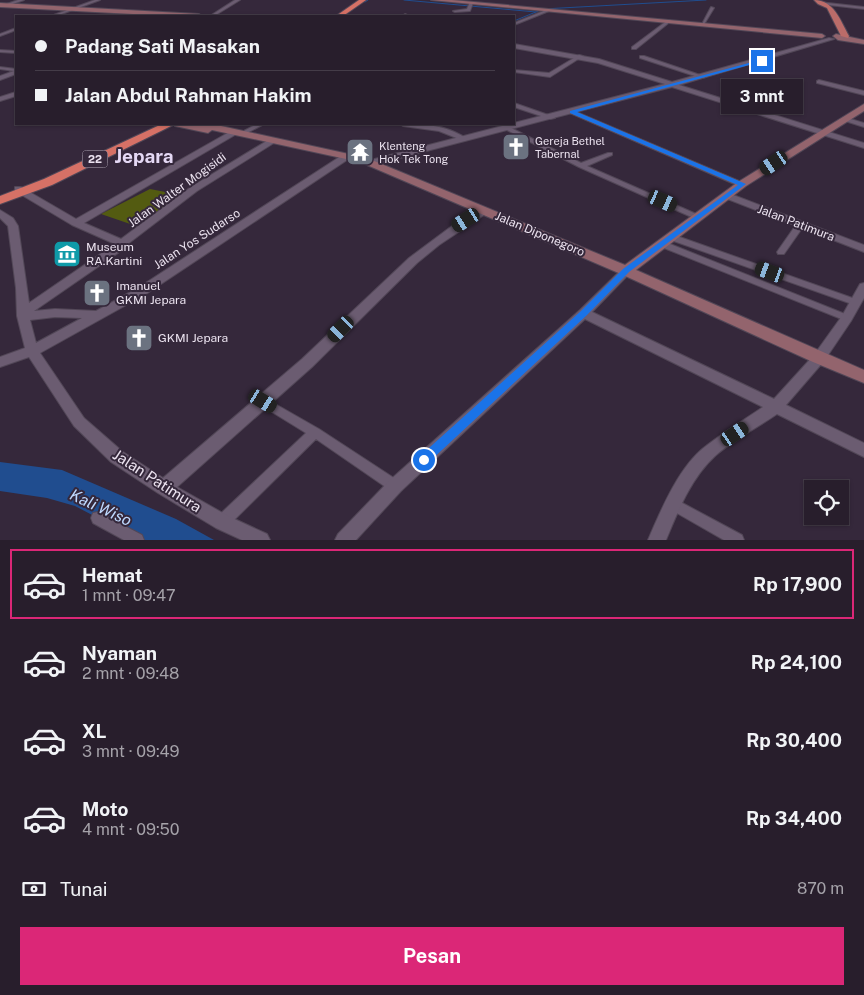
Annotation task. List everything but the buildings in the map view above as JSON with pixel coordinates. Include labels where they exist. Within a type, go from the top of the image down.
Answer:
[{"type":"highway","points":[[340,15],[363,0]]},
{"type":"highway","name":"22","points":[[0,200],[167,125]]},
{"type":"highway","name":"22","points":[[0,195],[20,191]]},
{"type":"main road","points":[[434,0],[470,5],[702,25],[795,31],[864,40]]},
{"type":"main road","points":[[818,2],[830,7],[834,37]]},
{"type":"main road","points":[[9,6],[181,15]]},
{"type":"main road","points":[[626,270],[742,184],[864,107]]},
{"type":"main road","name":"Jalan Diponegoro","points":[[177,125],[237,133]]},
{"type":"main road","name":"Jalan Diponegoro","points":[[204,125],[344,159],[370,163],[626,270],[864,377]]},
{"type":"street","points":[[0,10],[22,0]]},
{"type":"street","points":[[56,15],[98,0]]},
{"type":"street","points":[[214,15],[238,0]]},
{"type":"street","points":[[818,2],[864,8]]},
{"type":"street","points":[[455,11],[469,10],[470,5]]},
{"type":"street","points":[[702,25],[712,8]]},
{"type":"street","points":[[515,24],[546,11]]},
{"type":"street","points":[[634,48],[669,22]]},
{"type":"street","points":[[0,28],[15,30]]},
{"type":"street","points":[[0,35],[15,30]]},
{"type":"street","points":[[370,163],[552,118],[703,77],[834,37]]},
{"type":"street","points":[[515,46],[581,56],[675,84],[864,146]]},
{"type":"street","points":[[0,52],[15,52]]},
{"type":"street","points":[[515,70],[548,75],[581,56]]},
{"type":"street","points":[[642,57],[703,77]]},
{"type":"street","points":[[0,68],[15,71]]},
{"type":"street","points":[[0,78],[15,71]]},
{"type":"street","points":[[819,82],[864,93]]},
{"type":"street","points":[[0,99],[15,94]]},
{"type":"street","points":[[515,105],[552,118]]},
{"type":"street","points":[[572,112],[742,184]]},
{"type":"street","points":[[844,119],[864,125]]},
{"type":"street","points":[[76,223],[237,133],[258,125]]},
{"type":"street","points":[[410,125],[440,129],[464,139]]},
{"type":"street","points":[[507,128],[581,166],[699,217]]},
{"type":"street","name":"Jalan Walter Mogisidi","points":[[23,314],[124,244],[223,170],[271,142]]},
{"type":"street","points":[[581,166],[610,154]]},
{"type":"street","name":"Jalan Yos Sudarso","points":[[0,362],[32,351],[142,291],[344,159]]},
{"type":"street","points":[[20,191],[76,223],[124,244]]},
{"type":"street","name":"Jalan Patimura","points":[[728,196],[864,249]]},
{"type":"street","points":[[164,488],[306,363],[402,268],[451,230],[485,211]]},
{"type":"street","name":"Jalan Patimura","points":[[0,213],[13,226],[22,288],[23,314],[32,351],[79,422],[117,457],[164,488],[222,522],[261,540]]},
{"type":"street","points":[[781,252],[801,224]]},
{"type":"street","points":[[667,240],[855,302]]},
{"type":"street","points":[[667,240],[846,318]]},
{"type":"street","points":[[344,540],[395,486],[584,313],[626,270]]},
{"type":"street","points":[[657,540],[673,504],[695,467],[710,451],[777,406],[819,358],[864,287]]},
{"type":"street","points":[[584,313],[864,450]]},
{"type":"street","points":[[23,314],[98,315]]},
{"type":"street","points":[[263,401],[315,432],[395,486]]},
{"type":"street","points":[[222,522],[315,432]]},
{"type":"street","points":[[673,504],[738,540]]},
{"type":"street","points":[[98,518],[137,540]]},
{"type":"green space","points":[[150,189],[181,195],[136,226],[101,214]]},
{"type":"water","name":"Kali Wiso","points":[[0,462],[62,470],[176,519],[214,540],[140,540],[75,506],[47,498],[0,491]]},
{"type":"waterway","points":[[404,0],[536,12]]},
{"type":"waterway","points":[[536,12],[543,9],[706,0]]},
{"type":"waterway","points":[[515,21],[536,12]]},
{"type":"place","name":"Gereja Bethel Tabernal","points":[[516,147]]},
{"type":"place","name":"Klenteng Hok Tek Tong","points":[[360,152]]},
{"type":"place","name":"Museum RA.Kartini","points":[[67,254]]},
{"type":"place","name":"Imanuel GKMI Jepara","points":[[97,293]]},
{"type":"place","name":"GKMI Jepara","points":[[139,338]]},
{"type":"district","name":"Jepara","points":[[144,156]]},
{"type":"route","points":[[424,460],[584,313],[626,270],[742,184],[572,112],[762,61]]}]
